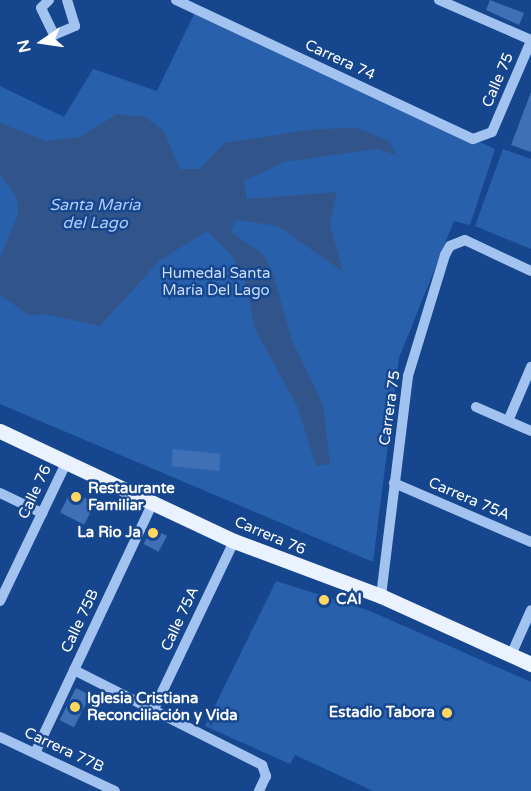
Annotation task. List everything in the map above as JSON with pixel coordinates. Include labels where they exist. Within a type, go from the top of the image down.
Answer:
[{"type":"main road","name":"Carrera 76","points":[[0,431],[234,541],[381,596],[531,664]]},
{"type":"street","points":[[49,0],[41,8],[54,35],[75,26],[67,0]]},
{"type":"street","name":"Carrera 74","points":[[176,0],[473,139],[492,132]]},
{"type":"street","points":[[439,0],[531,40]]},
{"type":"street","name":"Calle 75","points":[[492,132],[531,40]]},
{"type":"street","name":"Carrera 75","points":[[381,596],[408,376],[445,255],[450,246],[465,240],[531,271]]},
{"type":"street","points":[[508,421],[531,367]]},
{"type":"street","points":[[476,407],[531,431]]},
{"type":"street","name":"Calle 76","points":[[0,601],[67,461]]},
{"type":"street","name":"Carrera 75A","points":[[394,483],[531,542]]},
{"type":"street","points":[[0,493],[42,513]]},
{"type":"street","name":"Calle 75B","points":[[35,753],[153,502]]},
{"type":"street","name":"Calle 75A","points":[[154,709],[234,541]]},
{"type":"street","points":[[511,655],[531,610]]},
{"type":"street","points":[[74,670],[154,709],[265,770],[259,791]]},
{"type":"street","name":"Carrera 77B","points":[[0,737],[115,791]]},
{"type":"green space","name":"Humedal Santa María Del Lago","points":[[196,10],[495,149],[470,225],[454,221],[399,358],[373,562],[0,404],[0,86],[64,117],[93,69],[157,91]]},
{"type":"green space","points":[[503,149],[531,159],[531,249],[475,226]]},
{"type":"green space","points":[[276,581],[370,611],[531,682],[531,791],[373,791],[295,755],[290,764],[205,726]]},
{"type":"water","name":"Santa Maria del Lago","points":[[117,114],[145,117],[164,131],[180,169],[200,169],[224,143],[315,129],[357,128],[389,141],[397,155],[376,149],[284,162],[244,181],[247,199],[337,192],[330,223],[343,272],[278,226],[236,220],[231,232],[263,254],[273,273],[291,338],[323,405],[330,464],[316,466],[297,406],[255,329],[244,277],[229,252],[207,231],[159,261],[100,326],[44,314],[30,316],[0,295],[0,258],[18,214],[17,198],[0,174],[0,123],[46,141],[80,137]]},
{"type":"building","points":[[490,0],[524,13],[519,25],[486,10]]},
{"type":"building","points":[[531,92],[531,152],[511,145]]},
{"type":"building","points":[[173,449],[221,454],[219,471],[171,466]]},
{"type":"building","points":[[71,491],[95,503],[84,525],[60,512]]},
{"type":"building","points":[[152,528],[167,536],[159,552],[144,544]]},
{"type":"building","name":"Iglesia Cristiana Reconciliación y Vida","points":[[76,688],[90,695],[74,727],[60,720]]},
{"type":"place","name":"Restaurante Familiar","points":[[76,497]]},
{"type":"place","name":"La Rio Ja","points":[[153,533]]},
{"type":"place","name":"CAI","points":[[324,600]]},
{"type":"place","name":"Iglesia Cristiana Reconciliación y Vida","points":[[75,707]]},
{"type":"place","name":"Estadio Tabora","points":[[447,713]]}]
